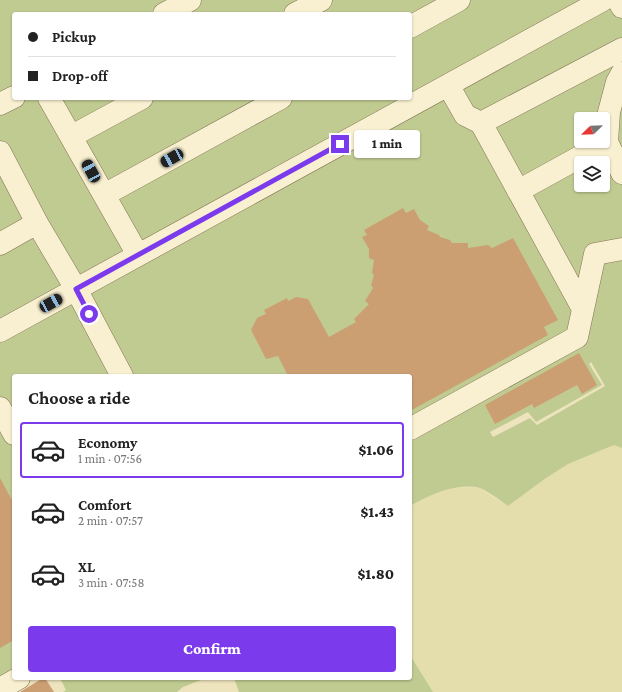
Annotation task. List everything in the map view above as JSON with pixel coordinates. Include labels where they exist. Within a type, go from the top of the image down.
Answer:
[{"type":"lane","points":[[168,12],[190,0]]},
{"type":"lane","points":[[299,12],[321,0]]},
{"type":"lane","points":[[412,26],[460,0]]},
{"type":"lane","points":[[0,331],[603,0]]},
{"type":"lane","points":[[618,0],[622,7]]},
{"type":"lane","points":[[481,123],[622,49]]},
{"type":"lane","points":[[609,112],[617,82],[622,73]]},
{"type":"lane","points":[[448,85],[465,115],[481,123],[583,309]]},
{"type":"lane","points":[[0,104],[12,97]]},
{"type":"lane","points":[[51,100],[138,255]]},
{"type":"lane","points":[[72,136],[138,100]]},
{"type":"lane","points":[[104,195],[277,100]]},
{"type":"lane","points":[[518,191],[596,148]]},
{"type":"lane","points":[[610,148],[622,173]]},
{"type":"lane","points":[[0,152],[37,223],[76,289],[121,374]]},
{"type":"lane","points":[[0,244],[37,223]]},
{"type":"lane","points":[[412,428],[577,337],[595,254],[622,249]]},
{"type":"lane","points":[[0,408],[12,430]]},
{"type":"lane","points":[[0,689],[16,680]]},
{"type":"shaded area","points":[[614,445],[622,448],[622,692],[433,692],[412,658],[412,505],[431,494],[451,488],[477,487],[508,506],[568,464]]},
{"type":"green space","points":[[0,0],[622,0],[622,243],[597,268],[622,250],[622,448],[614,445],[568,464],[508,506],[492,495],[476,487],[458,487],[442,491],[412,505],[412,374],[12,374],[12,680],[29,680],[7,692],[0,692]],"holes":[[[591,362],[605,386],[537,425],[530,418],[493,437],[490,432],[528,412],[536,422],[602,385],[589,364]]]},
{"type":"green space","points":[[412,658],[433,692],[239,692],[235,680],[412,680]]},
{"type":"green space","points":[[61,680],[201,680],[183,687],[177,692],[63,692],[66,690]]},
{"type":"building","points":[[403,208],[406,213],[414,209],[420,220],[429,226],[427,230],[439,235],[440,237],[450,240],[452,243],[468,243],[468,248],[488,245],[492,248],[513,238],[558,320],[544,327],[548,335],[412,410],[412,374],[287,374],[278,356],[266,359],[251,330],[257,318],[266,314],[264,310],[287,298],[288,301],[296,297],[308,299],[329,337],[356,322],[354,319],[369,304],[365,301],[373,288],[371,285],[374,275],[372,273],[374,260],[369,258],[369,249],[362,237],[367,235],[364,230]]},
{"type":"building","points":[[579,353],[597,385],[582,394],[577,385],[534,408],[532,404],[495,424],[485,405]]},
{"type":"building","points":[[0,478],[12,500],[12,641],[0,648]]},
{"type":"building","points":[[40,680],[46,680],[54,692],[20,692]]},
{"type":"route","points":[[89,314],[76,289],[340,144]]}]
